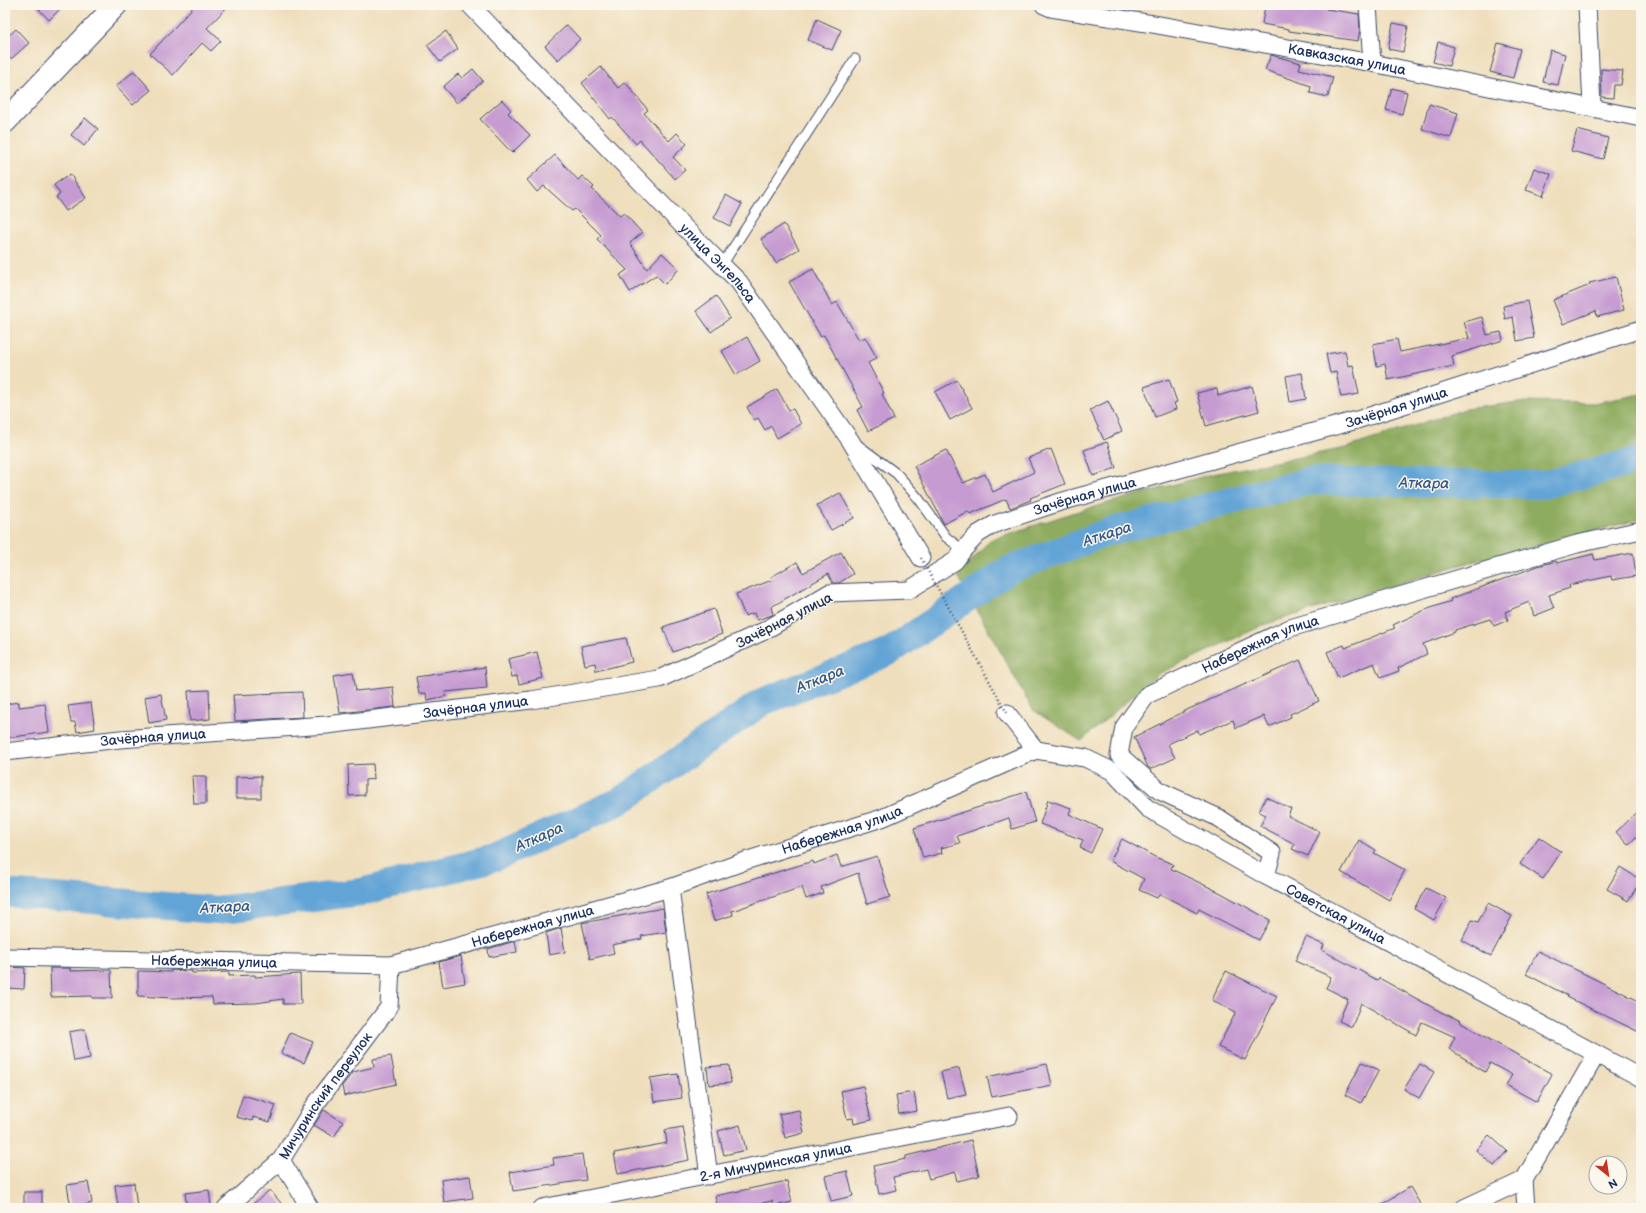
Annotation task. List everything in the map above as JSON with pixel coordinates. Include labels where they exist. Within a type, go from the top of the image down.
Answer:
[{"type":"street","points":[[5,122],[116,5]]},
{"type":"street","name":"улица Энгельса","points":[[470,5],[739,282],[850,440],[921,558]]},
{"type":"street","points":[[1368,5],[1372,63]]},
{"type":"street","points":[[1587,5],[1592,106]]},
{"type":"street","name":"Кавказская улица","points":[[1048,7],[1372,63],[1592,106],[1641,118]]},
{"type":"street","name":"Зачёрная улица","points":[[5,752],[120,740],[328,725],[531,700],[659,679],[764,631],[829,593],[909,590],[955,562],[963,550],[978,534],[994,524],[1060,502],[1357,420],[1641,329]]},
{"type":"street","name":"Набережная улица","points":[[1266,876],[1272,853],[1219,818],[1160,791],[1119,755],[1124,727],[1147,696],[1290,628],[1577,544],[1641,530]]},
{"type":"street","points":[[1008,712],[1036,750]]},
{"type":"street","name":"Набережная улица","points":[[5,957],[391,965],[670,888],[748,860],[882,818],[1036,750]]},
{"type":"street","name":"Советская улица","points":[[1036,750],[1085,758],[1112,771],[1147,808],[1266,876],[1641,1078]]},
{"type":"street","points":[[670,888],[709,1176]]},
{"type":"street","name":"Мичуринский переулок","points":[[226,1208],[281,1160],[315,1105],[389,1007],[391,965]]},
{"type":"street","points":[[1526,1208],[1524,1180],[1596,1055]]},
{"type":"street","name":"2-я Мичуринская улица","points":[[542,1208],[1010,1116]]},
{"type":"street","points":[[281,1160],[310,1208]]},
{"type":"street","points":[[1464,1208],[1524,1180]]},
{"type":"lane","points":[[722,265],[855,59]]},
{"type":"lane","points":[[850,440],[897,474],[919,499],[946,537],[963,550]]},
{"type":"path","points":[[921,558],[1008,712]]},
{"type":"green space","points":[[1641,394],[1641,519],[1460,565],[1266,624],[1158,674],[1081,741],[1033,710],[958,576],[990,540],[1072,513],[1208,475],[1346,448],[1465,409],[1519,402],[1595,403]]},
{"type":"building","points":[[35,5],[64,5],[49,20]]},
{"type":"building","points":[[195,5],[229,5],[207,28],[221,41],[211,51],[202,43],[173,75],[150,54]]},
{"type":"building","points":[[1265,5],[1327,5],[1326,9],[1359,14],[1360,29],[1358,41],[1289,31],[1289,29],[1262,24]]},
{"type":"building","points":[[817,19],[841,30],[832,50],[808,40]]},
{"type":"building","points":[[1393,23],[1408,26],[1403,52],[1388,49]]},
{"type":"building","points":[[567,25],[580,39],[558,60],[545,46]]},
{"type":"building","points":[[16,29],[29,43],[11,59],[5,53],[5,39]]},
{"type":"building","points":[[446,31],[458,49],[440,62],[427,45]]},
{"type":"building","points":[[1438,42],[1454,47],[1449,66],[1433,62]]},
{"type":"building","points":[[1498,43],[1520,49],[1513,78],[1490,72]]},
{"type":"building","points":[[1550,50],[1565,54],[1558,85],[1543,82]]},
{"type":"building","points":[[1271,55],[1301,63],[1299,69],[1333,77],[1328,97],[1310,93],[1311,86],[1265,70]]},
{"type":"building","points":[[601,67],[618,88],[625,82],[648,110],[644,113],[669,141],[677,133],[687,144],[673,157],[685,170],[675,179],[640,140],[636,144],[612,117],[610,119],[582,83]]},
{"type":"building","points":[[473,69],[483,81],[457,103],[443,87],[458,74],[462,78]]},
{"type":"building","points":[[1601,69],[1623,71],[1621,85],[1614,85],[1613,98],[1602,97]]},
{"type":"building","points":[[134,71],[151,90],[133,105],[116,86]]},
{"type":"building","points":[[1392,88],[1407,92],[1402,114],[1386,110]]},
{"type":"building","points":[[502,100],[511,110],[508,113],[530,135],[512,153],[480,119]]},
{"type":"building","points":[[1429,104],[1458,113],[1451,138],[1422,129]]},
{"type":"building","points":[[85,118],[98,129],[84,146],[71,135]]},
{"type":"building","points":[[1577,130],[1608,138],[1603,159],[1571,151]]},
{"type":"building","points":[[555,155],[578,180],[582,176],[594,187],[592,189],[620,216],[624,213],[642,233],[630,243],[647,269],[662,253],[679,269],[665,284],[656,275],[630,292],[620,275],[627,270],[597,239],[601,235],[575,209],[572,211],[544,186],[537,192],[527,180]]},
{"type":"building","points":[[1534,168],[1551,174],[1543,196],[1526,190]]},
{"type":"building","points":[[70,174],[86,198],[66,211],[56,197],[60,194],[54,185]]},
{"type":"building","points":[[726,195],[742,204],[730,226],[714,218]]},
{"type":"building","points":[[784,224],[799,249],[776,263],[761,239]]},
{"type":"building","points":[[813,269],[832,305],[837,302],[859,340],[865,337],[877,358],[868,363],[884,393],[882,394],[894,419],[868,431],[857,410],[863,407],[824,335],[821,337],[789,282]]},
{"type":"building","points":[[1616,277],[1624,310],[1597,317],[1596,311],[1563,324],[1553,300],[1590,285],[1589,283]]},
{"type":"building","points":[[716,296],[730,318],[711,332],[696,311]]},
{"type":"building","points":[[1527,301],[1534,338],[1517,341],[1513,317],[1505,319],[1503,306]]},
{"type":"building","points":[[1482,317],[1487,335],[1501,332],[1503,340],[1452,356],[1454,366],[1388,380],[1385,364],[1377,366],[1373,344],[1397,339],[1400,352],[1469,338],[1464,322]]},
{"type":"building","points":[[747,337],[760,361],[736,375],[722,351]]},
{"type":"building","points":[[1345,351],[1348,366],[1353,365],[1359,394],[1341,397],[1336,372],[1330,373],[1326,354]]},
{"type":"building","points":[[1302,373],[1306,399],[1290,402],[1286,376]]},
{"type":"building","points":[[1169,379],[1177,402],[1174,403],[1176,409],[1155,417],[1144,387]]},
{"type":"building","points":[[957,380],[972,408],[950,420],[935,392]]},
{"type":"building","points":[[1252,386],[1259,411],[1206,426],[1197,393],[1217,388],[1218,396]]},
{"type":"building","points":[[777,389],[789,410],[793,409],[801,424],[777,438],[771,426],[765,430],[758,418],[754,420],[747,407]]},
{"type":"building","points":[[1108,401],[1122,431],[1104,440],[1090,410]]},
{"type":"building","points":[[1107,442],[1116,468],[1093,476],[1084,450]]},
{"type":"building","points":[[1051,449],[1065,484],[1010,508],[1006,499],[970,514],[968,511],[944,524],[914,466],[946,450],[963,483],[985,474],[993,492],[1034,472],[1028,458]]},
{"type":"building","points":[[840,493],[854,518],[831,530],[817,505]]},
{"type":"building","points":[[841,552],[853,574],[839,583],[833,583],[828,574],[771,607],[772,615],[757,620],[754,613],[745,616],[736,594],[772,580],[771,577],[797,562],[803,573]]},
{"type":"building","points":[[1633,553],[1636,576],[1612,580],[1611,576],[1569,585],[1570,588],[1549,595],[1554,608],[1534,616],[1529,602],[1505,612],[1508,620],[1494,626],[1490,619],[1455,630],[1455,632],[1423,644],[1427,654],[1398,668],[1399,671],[1380,678],[1374,663],[1338,678],[1327,652],[1344,645],[1345,648],[1395,628],[1393,625],[1425,610],[1451,601],[1450,599],[1538,566],[1593,554],[1595,560]]},
{"type":"building","points":[[714,609],[722,634],[673,652],[663,627]]},
{"type":"building","points":[[626,638],[632,662],[596,671],[595,663],[585,665],[581,646]]},
{"type":"building","points":[[537,652],[543,678],[519,684],[517,676],[512,677],[508,659]]},
{"type":"building","points":[[1300,660],[1319,701],[1290,714],[1291,717],[1269,727],[1264,716],[1236,728],[1233,720],[1199,734],[1198,730],[1168,744],[1175,758],[1151,769],[1148,767],[1134,737],[1189,709]]},
{"type":"building","points":[[485,667],[487,688],[445,692],[446,696],[427,700],[426,693],[419,694],[416,677]]},
{"type":"building","points":[[353,672],[356,691],[393,687],[395,707],[340,713],[334,675]]},
{"type":"building","points":[[209,690],[210,719],[190,721],[188,691]]},
{"type":"building","points":[[302,692],[303,717],[235,721],[233,695]]},
{"type":"building","points":[[161,694],[166,720],[149,723],[145,697]]},
{"type":"building","points":[[19,702],[19,707],[45,704],[49,732],[6,738],[5,704]]},
{"type":"building","points":[[91,703],[95,729],[77,732],[75,722],[71,722],[68,706]]},
{"type":"building","points":[[373,764],[374,779],[365,780],[365,795],[349,796],[348,765]]},
{"type":"building","points":[[192,776],[206,776],[206,804],[194,804]]},
{"type":"building","points":[[261,776],[261,798],[236,798],[236,777]]},
{"type":"building","points":[[1026,792],[1035,822],[1012,829],[1009,818],[957,836],[960,843],[941,848],[942,853],[923,858],[914,828]]},
{"type":"building","points":[[1266,797],[1291,809],[1288,816],[1320,832],[1308,856],[1292,849],[1295,844],[1260,826],[1266,815],[1259,812]]},
{"type":"building","points":[[1048,800],[1071,808],[1069,814],[1102,829],[1091,853],[1080,848],[1083,840],[1040,824]]},
{"type":"building","points":[[1641,809],[1641,832],[1628,845],[1616,832]]},
{"type":"building","points":[[1539,837],[1561,852],[1543,879],[1520,864]]},
{"type":"building","points":[[1122,839],[1155,857],[1173,864],[1171,869],[1221,893],[1270,920],[1259,940],[1199,909],[1197,913],[1160,894],[1157,898],[1139,890],[1144,879],[1110,861]]},
{"type":"building","points":[[1359,840],[1376,850],[1374,853],[1405,870],[1389,900],[1341,872]]},
{"type":"building","points":[[837,855],[841,867],[877,856],[890,897],[867,904],[858,873],[821,887],[823,893],[806,899],[802,887],[732,911],[733,915],[714,921],[706,894],[813,861],[814,864]]},
{"type":"building","points":[[1620,867],[1641,880],[1628,901],[1607,889]]},
{"type":"building","points":[[1426,888],[1446,898],[1434,920],[1414,909]]},
{"type":"building","points":[[1488,903],[1512,916],[1491,956],[1462,940],[1472,920],[1478,922]]},
{"type":"building","points":[[663,908],[666,932],[641,936],[642,939],[612,945],[614,953],[590,959],[582,923]]},
{"type":"building","points":[[561,928],[565,952],[549,955],[546,933]]},
{"type":"building","points":[[1306,937],[1324,945],[1322,950],[1377,980],[1379,978],[1441,1012],[1461,1021],[1461,1023],[1552,1074],[1537,1102],[1506,1085],[1512,1075],[1490,1063],[1485,1072],[1449,1049],[1455,1037],[1422,1022],[1416,1035],[1361,1003],[1352,1027],[1339,1021],[1348,999],[1326,988],[1331,977],[1295,961]]},
{"type":"building","points":[[515,941],[517,952],[489,957],[488,949]]},
{"type":"building","points":[[1538,951],[1641,1002],[1641,1033],[1567,997],[1568,996],[1526,974]]},
{"type":"building","points":[[461,956],[465,983],[443,987],[439,962]]},
{"type":"building","points":[[7,967],[25,968],[24,989],[6,988]]},
{"type":"building","points":[[50,968],[70,968],[70,971],[111,970],[112,998],[92,998],[92,996],[51,997]]},
{"type":"building","points":[[171,970],[192,971],[192,973],[229,972],[229,976],[255,975],[255,977],[300,974],[301,1004],[283,1004],[283,999],[256,1003],[213,1004],[212,997],[172,998],[138,996],[138,971],[171,972]]},
{"type":"building","points":[[1226,971],[1277,996],[1245,1060],[1218,1047],[1236,1012],[1212,1000]]},
{"type":"building","points":[[85,1029],[90,1058],[74,1061],[69,1032]]},
{"type":"building","points":[[290,1033],[313,1042],[304,1063],[281,1053]]},
{"type":"building","points":[[391,1056],[396,1084],[344,1096],[342,1086],[353,1072],[374,1067],[373,1059]]},
{"type":"building","points":[[1362,1062],[1379,1070],[1361,1103],[1345,1095]]},
{"type":"building","points":[[1047,1064],[1052,1085],[992,1097],[987,1077]]},
{"type":"building","points":[[1420,1064],[1434,1072],[1419,1098],[1404,1089]]},
{"type":"building","points":[[729,1065],[731,1083],[709,1085],[707,1067]]},
{"type":"building","points":[[959,1068],[966,1094],[947,1098],[941,1072]]},
{"type":"building","points":[[678,1074],[682,1098],[654,1102],[650,1078]]},
{"type":"building","points":[[863,1086],[871,1120],[854,1124],[853,1118],[847,1119],[841,1091]]},
{"type":"building","points":[[914,1092],[917,1111],[899,1114],[896,1095]]},
{"type":"building","points":[[243,1095],[276,1105],[270,1122],[253,1117],[252,1121],[236,1117]]},
{"type":"building","points":[[324,1110],[343,1122],[334,1137],[314,1125]]},
{"type":"building","points":[[799,1110],[804,1133],[785,1138],[779,1114]]},
{"type":"building","points":[[740,1125],[746,1150],[724,1155],[718,1131]]},
{"type":"building","points":[[683,1127],[689,1160],[618,1174],[614,1153],[667,1143],[665,1130]]},
{"type":"building","points":[[1489,1135],[1507,1151],[1494,1166],[1476,1150]]},
{"type":"building","points":[[971,1140],[979,1176],[957,1181],[955,1172],[929,1179],[926,1169],[893,1177],[896,1190],[879,1194],[873,1166],[906,1159],[906,1156]]},
{"type":"building","points":[[582,1154],[586,1180],[513,1191],[510,1172],[554,1165],[553,1158]]},
{"type":"building","points":[[847,1171],[853,1196],[831,1201],[825,1176]]},
{"type":"building","points":[[470,1176],[473,1198],[444,1202],[441,1180]]},
{"type":"building","points":[[787,1181],[792,1202],[774,1206],[772,1201],[749,1206],[749,1208],[718,1208],[715,1196]]},
{"type":"building","points":[[88,1182],[92,1203],[85,1205],[86,1208],[71,1208],[67,1185]]},
{"type":"building","points":[[134,1183],[137,1207],[118,1208],[115,1185]]},
{"type":"building","points":[[1410,1187],[1420,1204],[1414,1208],[1376,1208]]},
{"type":"building","points":[[209,1190],[211,1206],[187,1208],[185,1193]]},
{"type":"building","points":[[270,1190],[285,1208],[248,1208]]},
{"type":"building","points":[[24,1192],[42,1192],[42,1208],[24,1208]]},
{"type":"waterway","name":"Аткара","points":[[5,893],[217,910],[361,892],[494,858],[620,801],[762,702],[889,652],[1008,570],[1108,532],[1309,481],[1543,485],[1641,460]]}]
